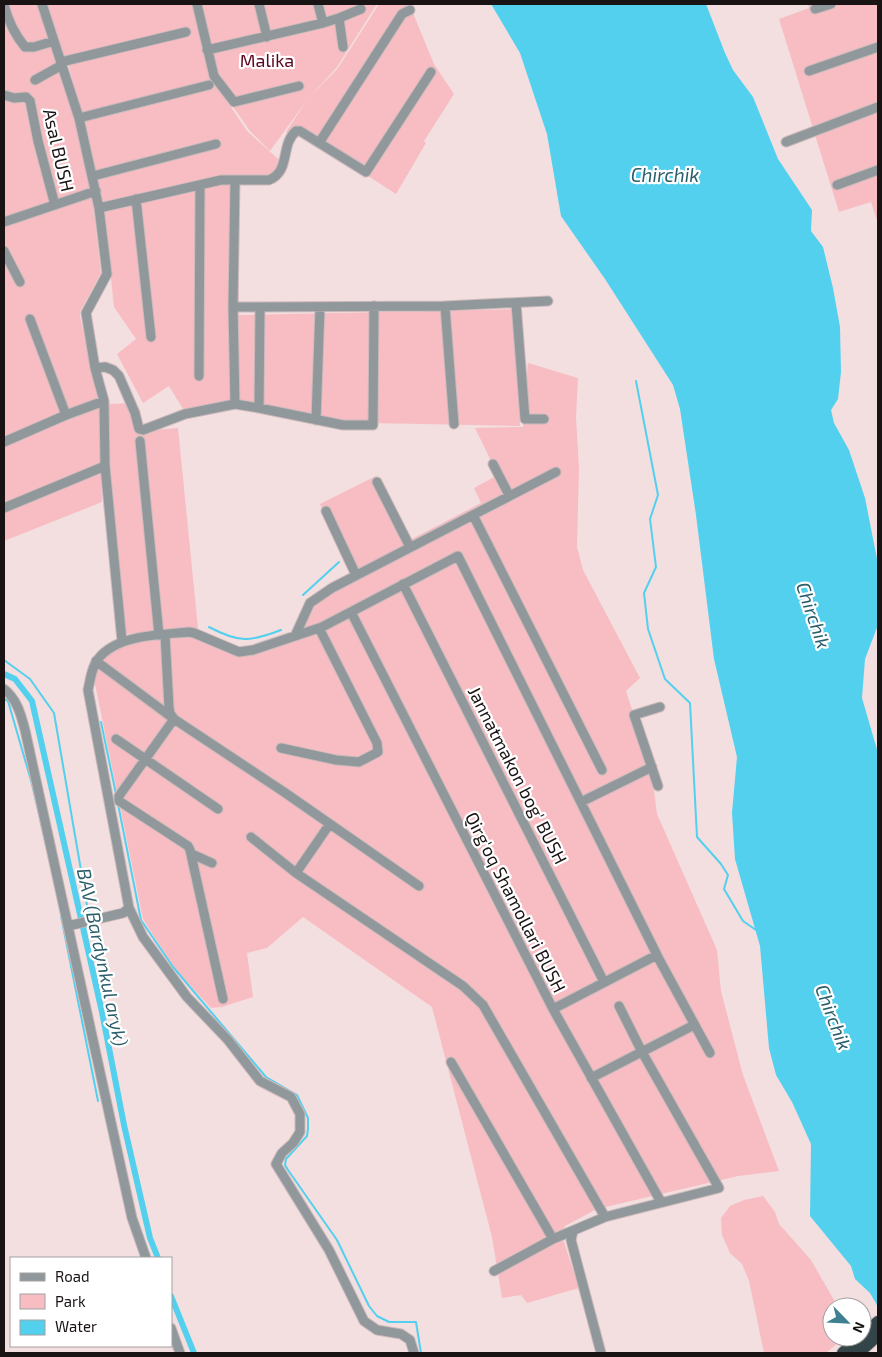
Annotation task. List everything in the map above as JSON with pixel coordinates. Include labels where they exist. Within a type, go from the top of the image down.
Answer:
[{"type":"street","points":[[42,4],[79,118],[99,208],[106,274],[86,313],[95,368],[104,401],[105,466],[122,641]]},
{"type":"street","points":[[198,4],[214,76],[234,102],[299,86]]},
{"type":"street","points":[[259,4],[267,37]]},
{"type":"street","points":[[318,4],[323,23]]},
{"type":"street","points":[[815,9],[831,4]]},
{"type":"street","points":[[4,5],[8,19],[25,47],[34,47],[54,41]]},
{"type":"street","points":[[208,50],[323,23],[361,9]]},
{"type":"street","points":[[319,144],[402,14],[410,10]]},
{"type":"street","points":[[339,18],[343,47]]},
{"type":"street","points":[[35,80],[62,64],[186,32]]},
{"type":"street","points":[[810,71],[878,46]]},
{"type":"street","points":[[99,208],[222,180],[269,180],[283,166],[287,156],[287,142],[296,131],[300,131],[366,172],[431,72]]},
{"type":"street","points":[[79,118],[209,85]]},
{"type":"street","name":"Asal BUSH","points":[[4,95],[14,98],[26,97],[30,101],[38,141],[55,205]]},
{"type":"street","points":[[786,142],[878,107]]},
{"type":"street","points":[[93,176],[216,144]]},
{"type":"street","points":[[837,185],[878,170]]},
{"type":"street","points":[[235,181],[233,307],[235,404]]},
{"type":"street","points":[[199,376],[200,185]]},
{"type":"street","points":[[4,222],[96,191]]},
{"type":"street","points":[[136,199],[151,337]]},
{"type":"street","points":[[4,251],[20,282]]},
{"type":"street","points":[[233,307],[444,306],[548,301]]},
{"type":"street","points":[[516,303],[525,419],[544,419]]},
{"type":"street","points":[[95,368],[104,367],[113,370],[119,376],[135,412],[139,429],[143,430],[184,414],[235,404],[343,425],[373,425],[374,306]]},
{"type":"street","points":[[444,306],[454,424]]},
{"type":"street","points":[[259,408],[260,307]]},
{"type":"street","points":[[316,420],[320,307]]},
{"type":"street","points":[[30,319],[66,415]]},
{"type":"street","points":[[4,442],[104,401]]},
{"type":"street","points":[[140,441],[169,707],[174,719]]},
{"type":"street","points":[[493,464],[510,495]]},
{"type":"street","points":[[4,508],[105,466]]},
{"type":"street","points":[[295,636],[310,602],[356,575],[556,472]]},
{"type":"street","points":[[377,482],[410,548]]},
{"type":"street","points":[[326,511],[356,575]]},
{"type":"street","points":[[472,515],[602,770]]},
{"type":"street","points":[[414,1353],[410,1340],[401,1334],[377,1330],[364,1321],[329,1250],[276,1164],[282,1153],[293,1143],[300,1132],[300,1114],[291,1097],[260,1081],[228,1040],[187,996],[143,937],[129,908],[88,690],[96,661],[110,648],[122,641],[162,635],[194,633],[239,652],[253,650],[319,628],[458,556],[657,954],[710,1053]]},
{"type":"street","name":"Jannatmakon bog' BUSH","points":[[403,584],[604,982]]},
{"type":"street","name":"Qirg'oq Shamollari BUSH","points":[[351,612],[552,1009],[661,1202]]},
{"type":"street","points":[[281,748],[336,760],[359,762],[378,752],[378,743],[319,628]]},
{"type":"street","points":[[96,661],[174,719],[284,792],[418,886]]},
{"type":"street","points":[[4,689],[13,698],[26,730],[72,925],[132,1218],[146,1257]]},
{"type":"street","points":[[658,786],[634,715],[660,707]]},
{"type":"street","points":[[120,802],[119,796],[174,719]]},
{"type":"street","points":[[116,739],[218,809]]},
{"type":"street","points":[[581,802],[652,767]]},
{"type":"street","points":[[109,803],[120,802],[188,846],[192,854],[223,999]]},
{"type":"street","points":[[296,873],[330,825]]},
{"type":"street","points":[[251,837],[296,873],[463,986],[483,1004],[605,1217]]},
{"type":"street","points":[[192,854],[212,863]]},
{"type":"street","points":[[72,925],[123,913],[129,908]]},
{"type":"street","points":[[552,1009],[657,954]]},
{"type":"street","points":[[494,1271],[553,1239],[605,1217],[719,1188],[642,1052],[619,1006]]},
{"type":"street","points":[[591,1078],[694,1025]]},
{"type":"street","points":[[451,1062],[553,1239]]},
{"type":"street","points":[[573,1231],[571,1240],[601,1353]]},
{"type":"street","points":[[172,1331],[180,1353]]},
{"type":"green space","points":[[4,4],[38,4],[70,101],[92,195],[101,273],[80,312],[80,316],[99,404],[102,502],[4,541]]},
{"type":"green space","points":[[46,4],[195,4],[212,79],[247,131],[286,166],[276,181],[237,181],[239,315],[520,309],[520,426],[319,422],[238,405],[186,414],[169,386],[143,403],[117,354],[136,339],[114,307],[103,203],[67,59],[64,60]]},
{"type":"green space","name":"Malika","points":[[198,4],[377,4],[337,67],[310,97],[338,68],[379,4],[406,4],[413,13],[434,64],[454,94],[424,141],[426,143],[396,194],[297,130],[290,136],[286,132],[307,100],[270,151],[250,131],[213,78]]},
{"type":"green space","points":[[808,4],[878,4],[878,224],[871,202],[839,212],[779,19],[809,8]]},
{"type":"green space","points":[[528,363],[578,378],[576,417],[579,468],[577,547],[583,570],[640,678],[626,691],[651,767],[657,814],[717,950],[721,991],[743,1075],[779,1171],[738,1176],[597,1209],[565,1226],[562,1236],[579,1288],[527,1303],[521,1295],[502,1298],[492,1237],[432,1007],[303,917],[267,948],[247,953],[253,997],[222,1007],[211,1008],[174,968],[143,919],[93,674],[100,662],[114,649],[129,641],[189,636],[239,655],[295,635],[311,604],[353,576],[320,504],[376,476],[408,541],[481,503],[474,488],[498,475],[475,428],[523,427]]},
{"type":"green space","points":[[135,403],[140,431],[178,428],[198,628],[125,634],[107,459],[108,404]]},
{"type":"green space","points":[[763,1196],[775,1212],[779,1224],[811,1260],[832,1297],[822,1297],[822,1347],[833,1347],[826,1353],[764,1353],[749,1281],[742,1264],[730,1253],[722,1235],[721,1218],[730,1206],[744,1200]]},
{"type":"water","name":"Chirchik","points":[[491,4],[706,4],[733,70],[753,97],[778,159],[812,210],[811,231],[823,247],[840,327],[841,372],[838,399],[831,410],[834,423],[849,450],[865,498],[878,564],[878,625],[865,659],[862,698],[878,753],[878,1307],[870,1293],[855,1279],[851,1266],[810,1216],[811,1144],[792,1102],[776,1075],[769,1048],[760,946],[735,859],[732,813],[737,757],[714,659],[696,515],[680,409],[673,385],[605,279],[561,216],[547,134],[520,53]]},
{"type":"waterway","points":[[636,381],[658,495],[650,519],[656,567],[644,593],[648,629],[665,679],[690,703],[697,837],[721,864],[728,875],[724,889],[743,921],[756,930]]},
{"type":"waterway","points":[[303,595],[339,562]]},
{"type":"waterway","points":[[209,627],[229,636],[245,639],[253,639],[281,630]]},
{"type":"waterway","points":[[4,660],[30,679],[54,713],[89,917]]},
{"type":"waterway","name":"BAV (Bardynkul aryk)","points":[[4,674],[15,679],[32,701],[102,1012],[124,1125],[150,1238],[158,1257]]},
{"type":"waterway","points":[[4,699],[8,701],[32,784],[48,853]]},
{"type":"waterway","points":[[101,722],[116,794]]},
{"type":"waterway","points":[[118,804],[141,920],[173,967],[266,1077],[297,1095],[308,1118],[307,1136],[286,1159],[285,1165],[337,1240],[369,1306],[377,1316],[389,1322],[416,1322],[421,1353]]},
{"type":"waterway","points":[[61,916],[98,1101]]},
{"type":"waterway","name":"BAV (Bardynkul aryk)","points":[[84,930],[89,924]]},
{"type":"waterway","name":"BAV (Bardynkul aryk)","points":[[172,1298],[194,1353]]}]
